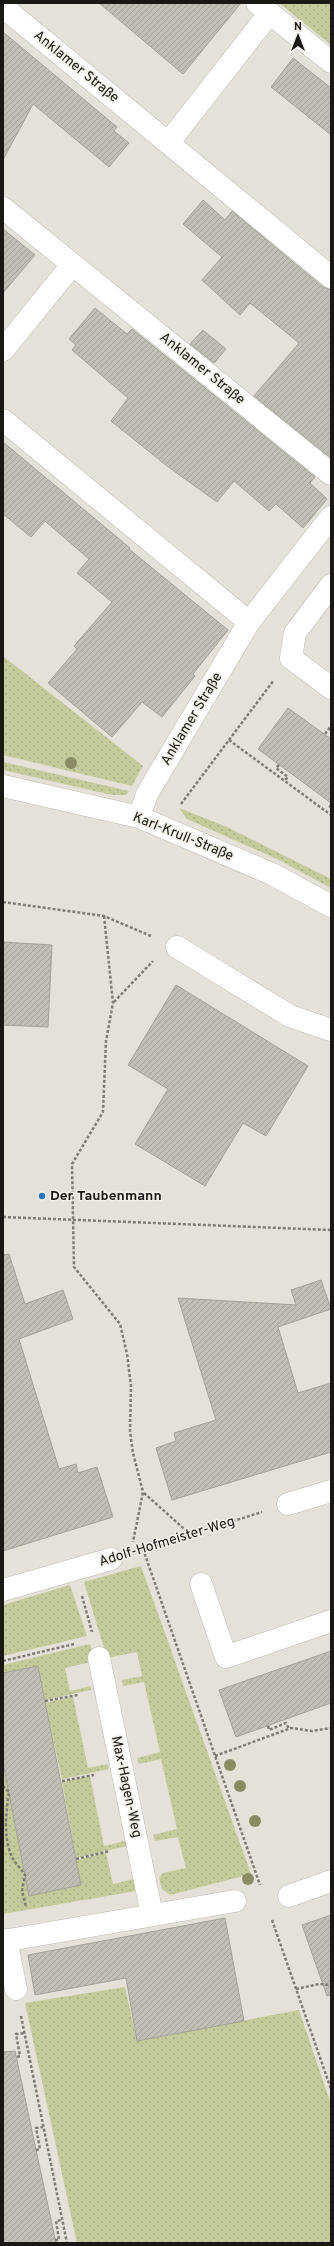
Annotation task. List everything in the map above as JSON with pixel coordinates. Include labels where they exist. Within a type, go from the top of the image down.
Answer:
[{"type":"street","name":"Anklamer Straße","points":[[3,7],[331,277]]},
{"type":"street","points":[[168,143],[263,8],[331,62]]},
{"type":"street","name":"Anklamer Straße","points":[[3,208],[331,474]]},
{"type":"street","points":[[3,350],[72,265]]},
{"type":"street","points":[[3,420],[249,622]]},
{"type":"street","name":"Anklamer Straße","points":[[139,817],[147,794],[249,622],[331,517]]},
{"type":"street","points":[[331,585],[296,633],[291,658],[331,688]]},
{"type":"street","name":"Karl-Krull-Straße","points":[[3,786],[139,817],[272,874],[331,906]]},
{"type":"street","points":[[173,945],[290,1016],[331,1030]]},
{"type":"street","points":[[288,1504],[331,1491]]},
{"type":"street","name":"Adolf-Hofmeister-Weg","points":[[3,1590],[121,1557]]},
{"type":"street","points":[[201,1584],[226,1657],[331,1621]]},
{"type":"street","name":"Max-Hagen-Weg","points":[[97,1648],[152,1915]]},
{"type":"street","points":[[289,1896],[331,1881]]},
{"type":"street","points":[[16,1989],[4,1941],[235,1901]]},
{"type":"path","points":[[181,805],[291,658]]},
{"type":"path","points":[[325,734],[331,726]]},
{"type":"path","points":[[229,740],[331,815]]},
{"type":"path","points":[[279,765],[276,768],[288,777],[284,781]]},
{"type":"path","points":[[331,805],[329,808],[331,809]]},
{"type":"path","points":[[3,902],[104,916],[173,945],[113,1003]]},
{"type":"path","points":[[104,916],[113,1003],[106,1041],[103,1112],[72,1164],[74,1267],[120,1324],[127,1354],[131,1386],[130,1431],[133,1453],[144,1492],[191,1535]]},
{"type":"path","points":[[3,1217],[331,1230]]},
{"type":"path","points":[[121,1557],[144,1492]]},
{"type":"path","name":"Adolf-Hofmeister-Weg","points":[[121,1557],[288,1504]]},
{"type":"path","points":[[143,1549],[261,1888]]},
{"type":"path","points":[[3,1661],[97,1648],[75,1571]]},
{"type":"path","points":[[268,1726],[269,1730],[286,1723],[289,1729]]},
{"type":"path","points":[[215,1756],[289,1729],[312,1731],[331,1728]]},
{"type":"path","points":[[3,1786],[9,1792],[6,1810],[7,1834],[12,1857],[25,1875],[22,1891],[33,1935]]},
{"type":"path","points":[[3,1835],[7,1834]]},
{"type":"path","points":[[76,1859],[138,1845]]},
{"type":"path","points":[[271,1917],[331,2089]]},
{"type":"path","points":[[296,1989],[320,1984],[331,1985]]},
{"type":"path","points":[[16,1989],[67,2243]]},
{"type":"path","points":[[16,2057],[20,2056],[16,2034],[25,2033]]},
{"type":"path","points":[[36,2150],[40,2149],[36,2128],[44,2127]]},
{"type":"path","points":[[55,2240],[59,2240],[56,2221],[62,2220]]},
{"type":"green space","points":[[279,3],[331,3],[331,45]]},
{"type":"green space","points":[[3,656],[143,766],[132,786],[3,755]]},
{"type":"green space","points":[[3,762],[129,791],[126,795],[112,795],[3,770]]},
{"type":"green space","points":[[179,808],[229,828],[331,879],[331,888],[277,859],[187,819]]},
{"type":"green space","points":[[141,1566],[251,1874],[170,1895],[162,1889],[159,1878],[163,1873],[186,1868],[178,1837],[155,1841],[153,1835],[177,1829],[161,1759],[139,1764],[137,1758],[160,1752],[144,1682],[123,1686],[122,1680],[142,1676],[137,1652],[107,1658],[84,1582]]},
{"type":"green space","points":[[70,1585],[87,1636],[3,1656],[3,1605]]},
{"type":"green space","points":[[90,1644],[95,1661],[65,1668],[70,1691],[91,1686],[91,1690],[45,1700],[38,1666],[3,1673],[3,1665]]},
{"type":"green space","points":[[73,1697],[88,1768],[108,1764],[109,1769],[62,1779],[45,1703]]},
{"type":"green space","points":[[3,1763],[29,1896],[81,1885],[76,1860],[106,1853],[113,1884],[134,1879],[136,1891],[3,1914]]},
{"type":"green space","points":[[90,1776],[104,1846],[125,1841],[127,1846],[76,1858],[62,1782]]},
{"type":"green space","points":[[125,1987],[137,2041],[299,2010],[331,2104],[331,2243],[77,2243],[25,2003]]},
{"type":"building","points":[[99,3],[241,3],[183,74]]},
{"type":"building","points":[[3,32],[117,127],[114,131],[129,143],[109,167],[33,104],[3,160]]},
{"type":"building","points":[[293,58],[331,88],[331,135],[271,87]]},
{"type":"building","points":[[203,200],[225,220],[232,211],[323,287],[331,290],[331,458],[254,396],[299,343],[250,303],[240,315],[202,280],[222,257],[183,224]]},
{"type":"building","points":[[3,229],[35,255],[3,293]]},
{"type":"building","points":[[95,308],[127,334],[132,329],[315,477],[310,483],[327,499],[303,528],[276,504],[269,511],[234,481],[217,502],[167,466],[111,421],[128,398],[72,350],[76,345],[69,339]]},
{"type":"building","points":[[203,330],[226,349],[214,363],[190,344]]},
{"type":"building","points":[[3,442],[130,548],[129,549],[228,630],[193,674],[195,676],[162,717],[142,702],[112,737],[48,683],[77,649],[74,646],[112,602],[77,573],[89,559],[45,521],[31,537],[3,514]]},
{"type":"building","points":[[288,708],[331,739],[331,803],[258,749]]},
{"type":"building","points":[[3,942],[52,945],[48,1027],[3,1025]]},
{"type":"building","points":[[176,985],[308,1066],[266,1136],[243,1123],[205,1186],[135,1144],[168,1089],[128,1065]]},
{"type":"building","points":[[9,1254],[25,1304],[63,1290],[73,1319],[19,1339],[59,1469],[76,1464],[78,1473],[97,1467],[113,1517],[3,1551],[3,1255]]},
{"type":"building","points":[[321,1280],[331,1309],[278,1327],[298,1393],[331,1383],[331,1452],[172,1500],[156,1448],[176,1441],[174,1433],[216,1420],[178,1298],[296,1305],[291,1290]]},
{"type":"building","points":[[331,1651],[331,1703],[236,1737],[219,1690]]},
{"type":"building","points":[[38,1666],[81,1885],[29,1896],[3,1763],[3,1673]]},
{"type":"building","points":[[331,1915],[331,1995],[327,1996],[302,1925]]},
{"type":"building","points":[[225,1918],[244,2021],[137,2041],[126,1978],[35,1995],[28,1955]]},
{"type":"building","points":[[15,2051],[56,2243],[3,2243],[3,2052]]},
{"type":"place","name":"Der Taubenmann","points":[[42,1196]]}]
